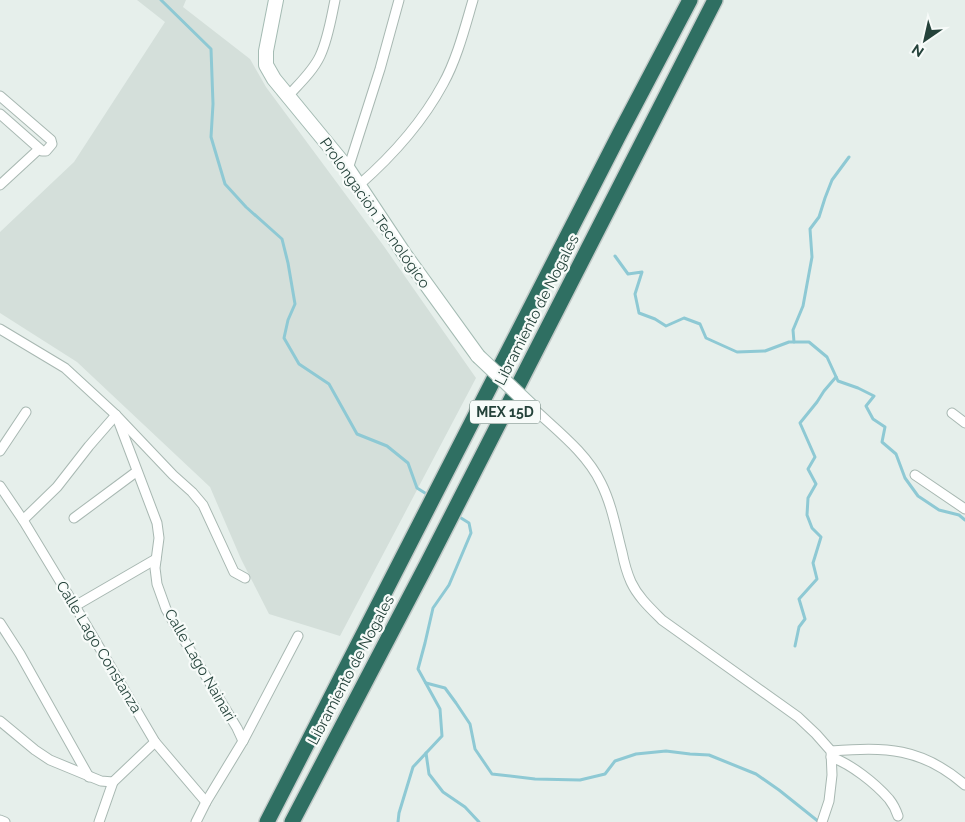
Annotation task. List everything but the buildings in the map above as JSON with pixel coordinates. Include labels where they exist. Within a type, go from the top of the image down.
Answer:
[{"type":"highway","name":"Libramiento de Nogales","points":[[267,822],[611,150],[690,0]]},
{"type":"highway","name":"Libramiento de Nogales","points":[[292,822],[427,564],[715,0]]},
{"type":"street","name":"Prolongación Tecnológico","points":[[276,0],[266,51],[266,65],[274,80],[348,169],[405,255],[478,356],[532,407]]},
{"type":"street","points":[[288,96],[319,58],[328,32],[335,0]]},
{"type":"street","points":[[348,169],[380,69],[399,0]]},
{"type":"street","points":[[359,185],[402,141],[428,108],[444,83],[463,34],[473,0]]},
{"type":"street","points":[[0,96],[51,140],[52,144],[46,151],[42,152],[0,114]]},
{"type":"street","points":[[0,185],[39,149]]},
{"type":"street","points":[[0,329],[65,368],[116,415],[172,475],[192,492],[203,505],[234,572],[245,578]]},
{"type":"street","points":[[532,407],[576,448],[593,468],[609,501],[631,582],[643,602],[662,620],[798,717],[816,734],[831,754],[851,767],[889,799],[895,807],[898,816]]},
{"type":"street","points":[[0,451],[26,412]]},
{"type":"street","points":[[952,413],[965,423]]},
{"type":"street","points":[[23,520],[57,487],[116,415]]},
{"type":"street","name":"Calle Lago Nainari","points":[[116,415],[136,472],[157,523],[159,538],[155,568],[157,584],[166,609],[243,741]]},
{"type":"street","points":[[74,518],[136,472]]},
{"type":"street","points":[[915,475],[965,509]]},
{"type":"street","name":"Calle Lago Constanza","points":[[0,486],[23,520],[155,742],[206,802]]},
{"type":"street","points":[[75,606],[156,559]]},
{"type":"street","points":[[0,623],[20,654],[89,777]]},
{"type":"street","points":[[196,822],[243,741],[298,636]]},
{"type":"street","points":[[0,721],[50,760],[89,777],[113,782]]},
{"type":"street","points":[[99,822],[113,782],[155,742]]},
{"type":"street","points":[[831,754],[866,749],[892,750],[919,756],[939,766],[965,785]]},
{"type":"street","points":[[822,822],[832,775],[831,754]]},
{"type":"street","points":[[0,820],[5,822]]},
{"type":"shaded area","points":[[137,0],[186,0],[183,7],[250,59],[266,87],[383,245],[476,378],[340,636],[269,614],[241,559],[210,487],[77,362],[0,313],[0,232],[74,162],[165,22]]},
{"type":"waterway","points":[[161,0],[211,49],[213,104],[211,137],[225,184],[246,207],[282,239],[295,304],[288,320],[284,338],[299,364],[329,384],[357,434],[387,446],[408,463],[417,488],[425,493]]},
{"type":"waterway","points":[[794,342],[793,330],[803,306],[812,257],[810,229],[819,217],[832,180],[849,157]]},
{"type":"waterway","points":[[615,256],[628,274],[642,272],[635,294],[639,313],[655,319],[666,326],[684,318],[700,324],[706,338],[737,352],[765,351],[789,342],[809,342],[827,357],[838,381],[874,396],[866,406],[873,419],[885,427],[882,442],[896,454],[905,478],[918,496],[939,510],[959,515],[965,520]]},
{"type":"waterway","points":[[795,646],[799,627],[805,619],[799,599],[817,579],[813,563],[821,537],[812,528],[807,515],[808,498],[816,484],[808,469],[815,457],[800,423],[836,377]]},
{"type":"waterway","points":[[398,822],[413,767],[442,736],[440,709],[418,669],[433,608],[449,585],[471,533],[469,523],[461,518]]},
{"type":"waterway","points":[[426,683],[445,688],[456,703],[470,724],[475,749],[492,774],[535,779],[580,780],[605,774],[615,761],[636,754],[666,751],[709,755],[756,774],[819,822]]},
{"type":"waterway","points":[[426,753],[429,774],[443,792],[465,807],[479,822]]}]
